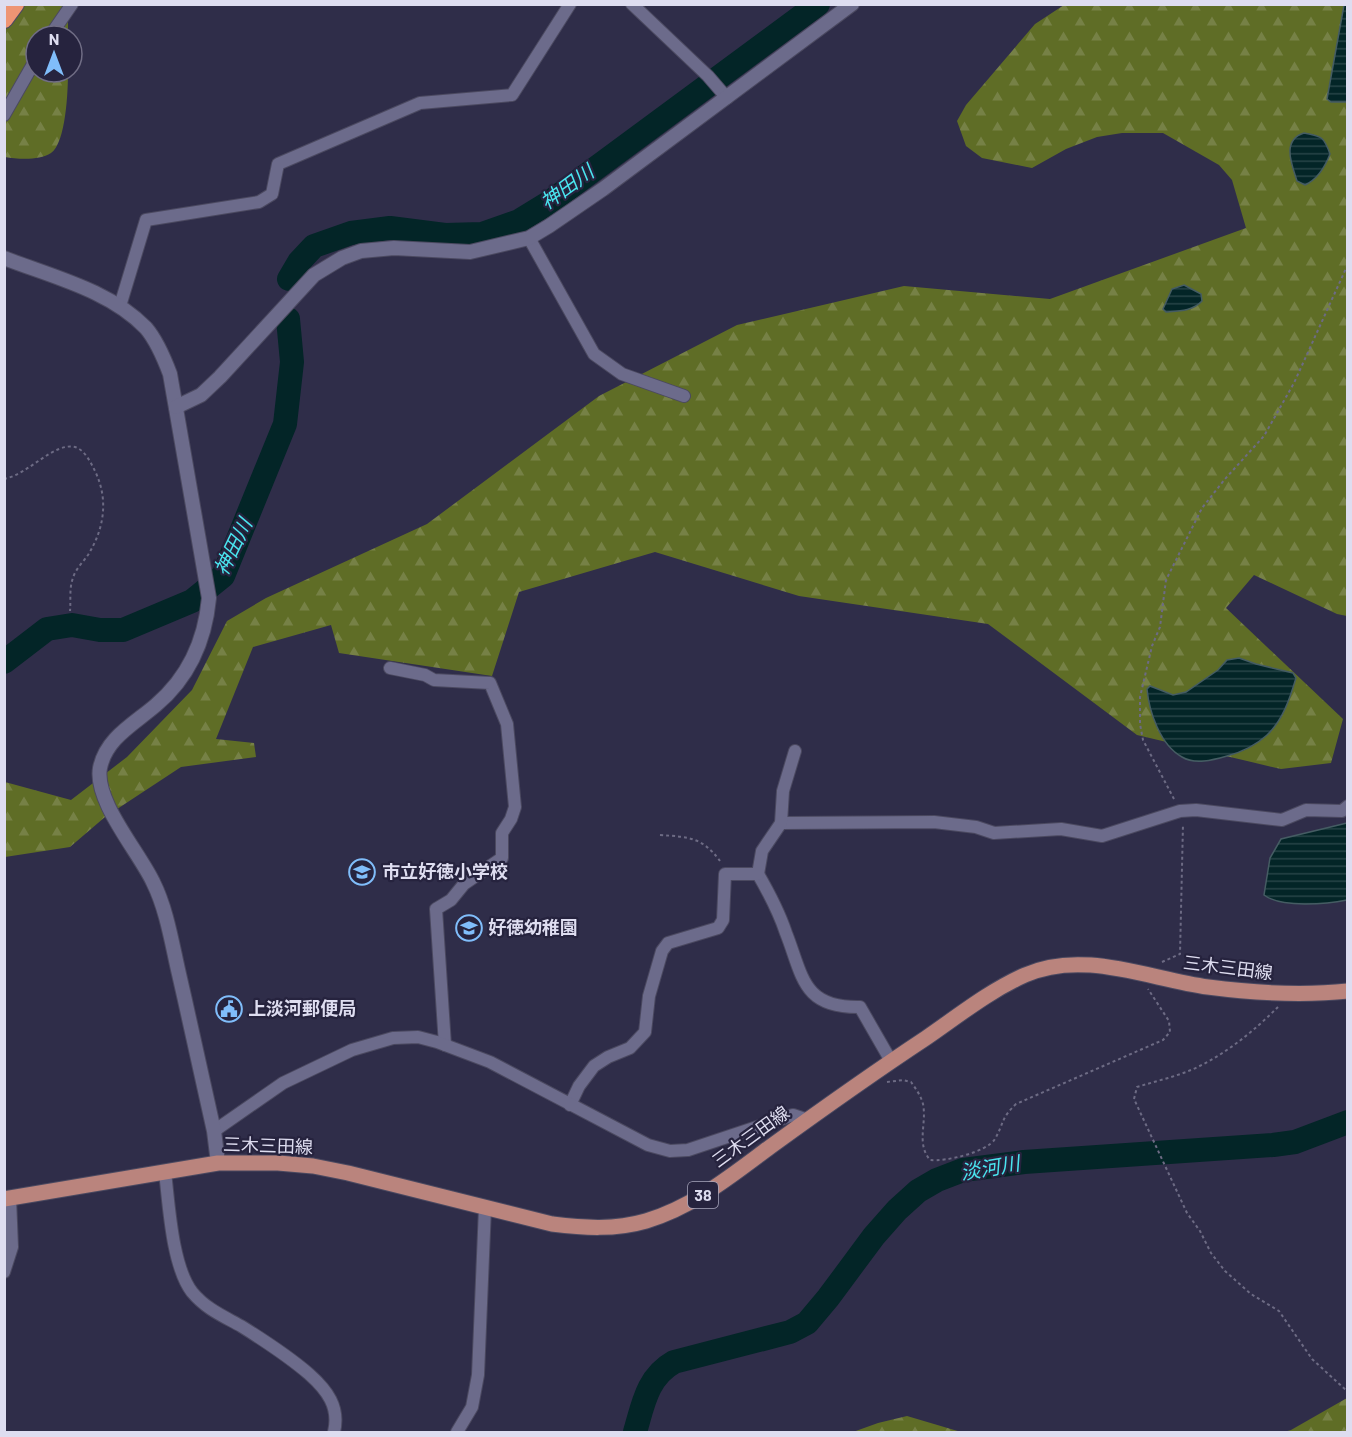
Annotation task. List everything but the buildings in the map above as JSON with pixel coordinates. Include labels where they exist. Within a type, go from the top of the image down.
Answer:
[{"type":"highway","points":[[4,19],[15,4]]},
{"type":"main road","name":"三木三田線","points":[[7,1198],[218,1163],[278,1163],[313,1166],[348,1173],[552,1224],[584,1228],[614,1227],[646,1221],[680,1209],[712,1190],[971,1006],[1027,974],[1056,967],[1088,965],[1206,986],[1293,994],[1347,991]]},
{"type":"street","points":[[58,24],[72,4]]},
{"type":"street","points":[[120,306],[146,220],[259,202],[272,194],[278,164],[420,103],[512,95],[570,4]]},
{"type":"street","points":[[632,4],[723,93]]},
{"type":"street","points":[[176,407],[201,394],[220,377],[314,275],[342,258],[361,250],[394,248],[470,252],[529,238],[603,189],[723,93],[852,4]]},
{"type":"street","points":[[4,115],[24,80]]},
{"type":"street","points":[[529,238],[594,354],[622,374],[684,396]]},
{"type":"street","points":[[4,258],[97,293],[120,306],[147,330],[164,356],[170,374],[206,576],[209,598],[207,620],[199,647],[186,672],[158,704],[123,730],[107,748],[100,769],[100,784],[105,802],[154,883],[168,924],[214,1131],[218,1163]]},
{"type":"street","points":[[390,668],[425,675],[434,680],[490,683],[507,724],[515,807],[502,833],[502,858],[464,884],[451,900],[436,909],[445,1045]]},
{"type":"street","points":[[795,751],[783,791],[781,823],[762,851],[758,874],[778,912],[802,979],[812,992],[825,1002],[845,1007],[860,1007],[891,1062]]},
{"type":"street","points":[[781,823],[934,822],[976,827],[994,832],[1061,829],[1102,836],[1180,811],[1196,810],[1282,820],[1306,810],[1342,811],[1347,806]]},
{"type":"street","points":[[570,1105],[579,1086],[594,1066],[630,1048],[645,1032],[649,996],[663,951],[668,943],[718,928],[723,920],[724,874],[758,874]]},
{"type":"street","points":[[214,1131],[283,1083],[352,1050],[393,1038],[418,1037],[490,1062],[648,1145],[670,1151],[688,1150],[794,1115],[808,1120]]},
{"type":"street","points":[[165,1172],[171,1222],[180,1267],[191,1291],[210,1311],[285,1353],[322,1385],[334,1403],[337,1422],[334,1432]]},
{"type":"street","points":[[4,1272],[12,1247],[7,1198]]},
{"type":"street","points":[[457,1432],[472,1407],[478,1375],[486,1208]]},
{"type":"path","points":[[888,1082],[903,1080],[911,1082],[918,1091],[923,1105],[923,1152],[930,1160],[940,1161],[988,1147],[994,1140],[1006,1113],[1017,1104],[1164,1040],[1170,1032],[1169,1021],[1138,973],[1180,954],[1184,819],[1143,740],[1140,724],[1140,697],[1152,646],[1160,627],[1166,580],[1202,508],[1264,436],[1294,382],[1347,264]]},
{"type":"path","points":[[4,479],[16,477],[48,453],[64,448],[75,447],[92,463],[104,501],[104,518],[99,536],[73,578],[70,611]]},
{"type":"path","points":[[660,835],[688,837],[701,842],[720,862],[724,874]]},
{"type":"path","points":[[1293,994],[1255,1029],[1229,1048],[1189,1071],[1137,1087],[1134,1099],[1184,1206],[1211,1253],[1225,1271],[1251,1294],[1279,1311],[1312,1359],[1347,1392]]},
{"type":"green space","points":[[4,5],[68,5],[68,24],[24,24],[24,84],[67,84],[65,116],[60,139],[56,147],[46,156],[22,159],[5,157]]},
{"type":"green space","points":[[1064,5],[1347,5],[1347,616],[1337,614],[1254,575],[1226,608],[1343,719],[1331,763],[1281,769],[1137,735],[988,624],[799,596],[655,552],[519,592],[492,676],[339,653],[331,625],[253,647],[216,739],[254,743],[256,757],[181,767],[105,817],[70,847],[5,857],[5,782],[71,800],[127,757],[192,690],[227,621],[266,598],[427,524],[599,396],[737,325],[904,286],[1050,299],[1246,228],[1232,180],[1219,165],[1163,133],[1122,133],[1097,137],[1066,149],[1032,168],[982,158],[966,146],[957,121],[966,105],[1035,24]]},
{"type":"green space","points":[[1347,1398],[1347,1432],[1284,1432],[1291,1430]]},
{"type":"green space","points":[[907,1416],[961,1432],[853,1432],[878,1423]]},
{"type":"shaded area","points":[[1344,5],[1348,5],[1347,102],[1331,102],[1327,99]]},
{"type":"shaded area","points":[[1304,133],[1322,138],[1330,154],[1320,172],[1305,185],[1297,181],[1290,154],[1292,141]]},
{"type":"shaded area","points":[[1184,285],[1201,294],[1202,301],[1190,309],[1166,312],[1163,309],[1172,289]]},
{"type":"shaded area","points":[[1239,658],[1293,673],[1296,678],[1282,716],[1273,729],[1258,742],[1222,758],[1193,761],[1174,752],[1157,727],[1147,689],[1150,686],[1173,695],[1186,692],[1218,670],[1227,660]]},
{"type":"shaded area","points":[[1347,823],[1347,900],[1316,904],[1292,903],[1281,902],[1264,895],[1270,858],[1281,839]]},
{"type":"waterway","name":"神田川","points":[[289,279],[299,262],[314,246],[351,233],[390,228],[445,235],[482,234],[519,221],[550,202],[818,4]]},
{"type":"waterway","name":"神田川","points":[[4,662],[47,629],[72,625],[100,630],[123,630],[192,601],[223,576],[285,424],[292,362],[288,319]]},
{"type":"waterway","name":"淡河川","points":[[635,1432],[647,1392],[665,1368],[674,1362],[790,1332],[807,1323],[897,1210],[918,1191],[937,1180],[963,1170],[1024,1162],[1295,1142],[1348,1122]]},
{"type":"place","name":"市立好徳小学校","points":[[362,872]]},
{"type":"place","name":"好徳幼稚園","points":[[469,928]]},
{"type":"place","name":"上淡河郵便局","points":[[229,1009]]}]
